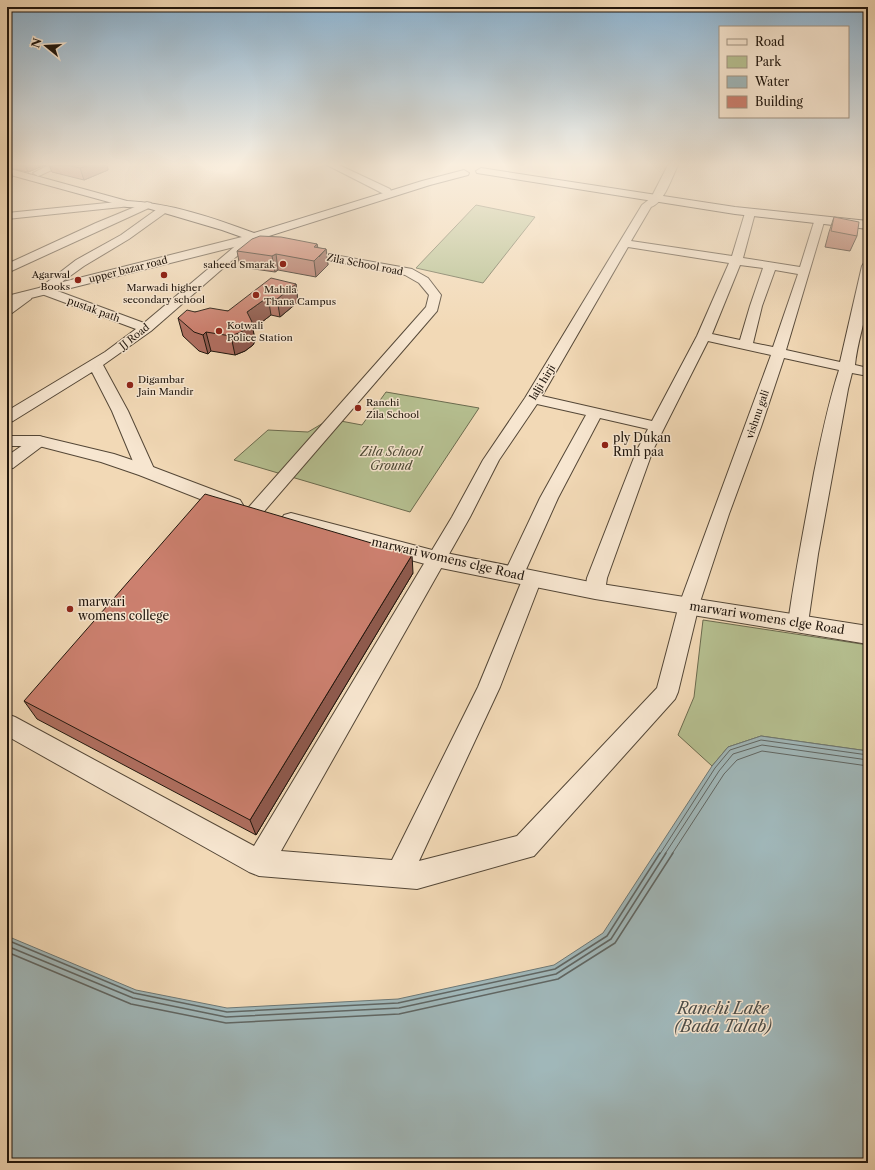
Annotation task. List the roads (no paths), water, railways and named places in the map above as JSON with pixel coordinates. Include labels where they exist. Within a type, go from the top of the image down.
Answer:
[{"type":"main road","points":[[201,220],[226,227],[251,238]]},
{"type":"main road","points":[[218,220],[271,229],[303,220]]},
{"type":"main road","points":[[271,229],[294,220]]},
{"type":"main road","points":[[801,220],[868,225]]},
{"type":"main road","points":[[856,220],[868,221]]},
{"type":"main road","name":"upper bazar road","points":[[7,300],[251,238],[271,229]]},
{"type":"main road","points":[[7,441],[39,441]]},
{"type":"main road","name":"marwari womens clge Road","points":[[39,441],[107,458],[255,511],[436,558],[595,591],[690,605],[868,635]]},
{"type":"street","points":[[7,269],[113,220]]},
{"type":"street","points":[[42,290],[80,263],[125,237],[149,220]]},
{"type":"street","name":"lalji hirji","points":[[259,863],[436,558],[491,460],[532,398],[638,220]]},
{"type":"street","points":[[595,591],[596,578],[645,450],[704,336],[736,261],[748,220]]},
{"type":"street","name":"vishnu gali","points":[[259,863],[417,875],[525,847],[667,692],[690,605],[720,514],[753,427],[779,351],[819,222]]},
{"type":"street","points":[[251,238],[278,247]]},
{"type":"street","name":"JJ Road","points":[[7,418],[96,365],[146,328],[251,238]]},
{"type":"street","points":[[624,243],[805,271]]},
{"type":"street","name":"Zila School road","points":[[255,511],[432,308],[435,295],[428,284],[416,275],[292,250]]},
{"type":"street","points":[[746,344],[756,306],[770,266]]},
{"type":"street","points":[[798,623],[808,554],[827,452],[840,389],[847,367],[849,350],[854,337],[868,266]]},
{"type":"street","name":"pustak path","points":[[42,290],[146,328]]},
{"type":"street","points":[[7,310],[26,296]]},
{"type":"street","points":[[704,336],[779,351],[868,372]]},
{"type":"street","points":[[96,365],[120,411],[146,471]]},
{"type":"street","points":[[532,398],[658,426]]},
{"type":"street","points":[[399,874],[489,687],[549,498],[595,412]]},
{"type":"street","points":[[7,464],[39,441]]},
{"type":"street","points":[[7,724],[259,863]]},
{"type":"water","name":"Ranchi Lake (Bada Talab)","points":[[761,736],[868,751],[868,1163],[7,1163],[7,936],[136,990],[227,1008],[398,999],[554,965],[603,933],[712,766],[728,747]]},
{"type":"place","name":"saheed Smarak","points":[[283,264]]},
{"type":"place","name":"Marwadi higher secondary school","points":[[164,275]]},
{"type":"place","name":"Agarwal Books","points":[[78,280]]},
{"type":"place","name":"Mahila Thana Campus","points":[[256,295]]},
{"type":"place","name":"Kotwali Police Station","points":[[219,331]]},
{"type":"place","name":"Digambar Jain Mandir","points":[[130,385]]},
{"type":"place","name":"Ranchi Zila School","points":[[358,408]]},
{"type":"place","name":"ply Dukan Rmh paa","points":[[605,445]]},
{"type":"place","name":"marwari womens college","points":[[70,609]]},
{"type":"park label","name":"Zila School Ground","points":[[391,459]]}]
